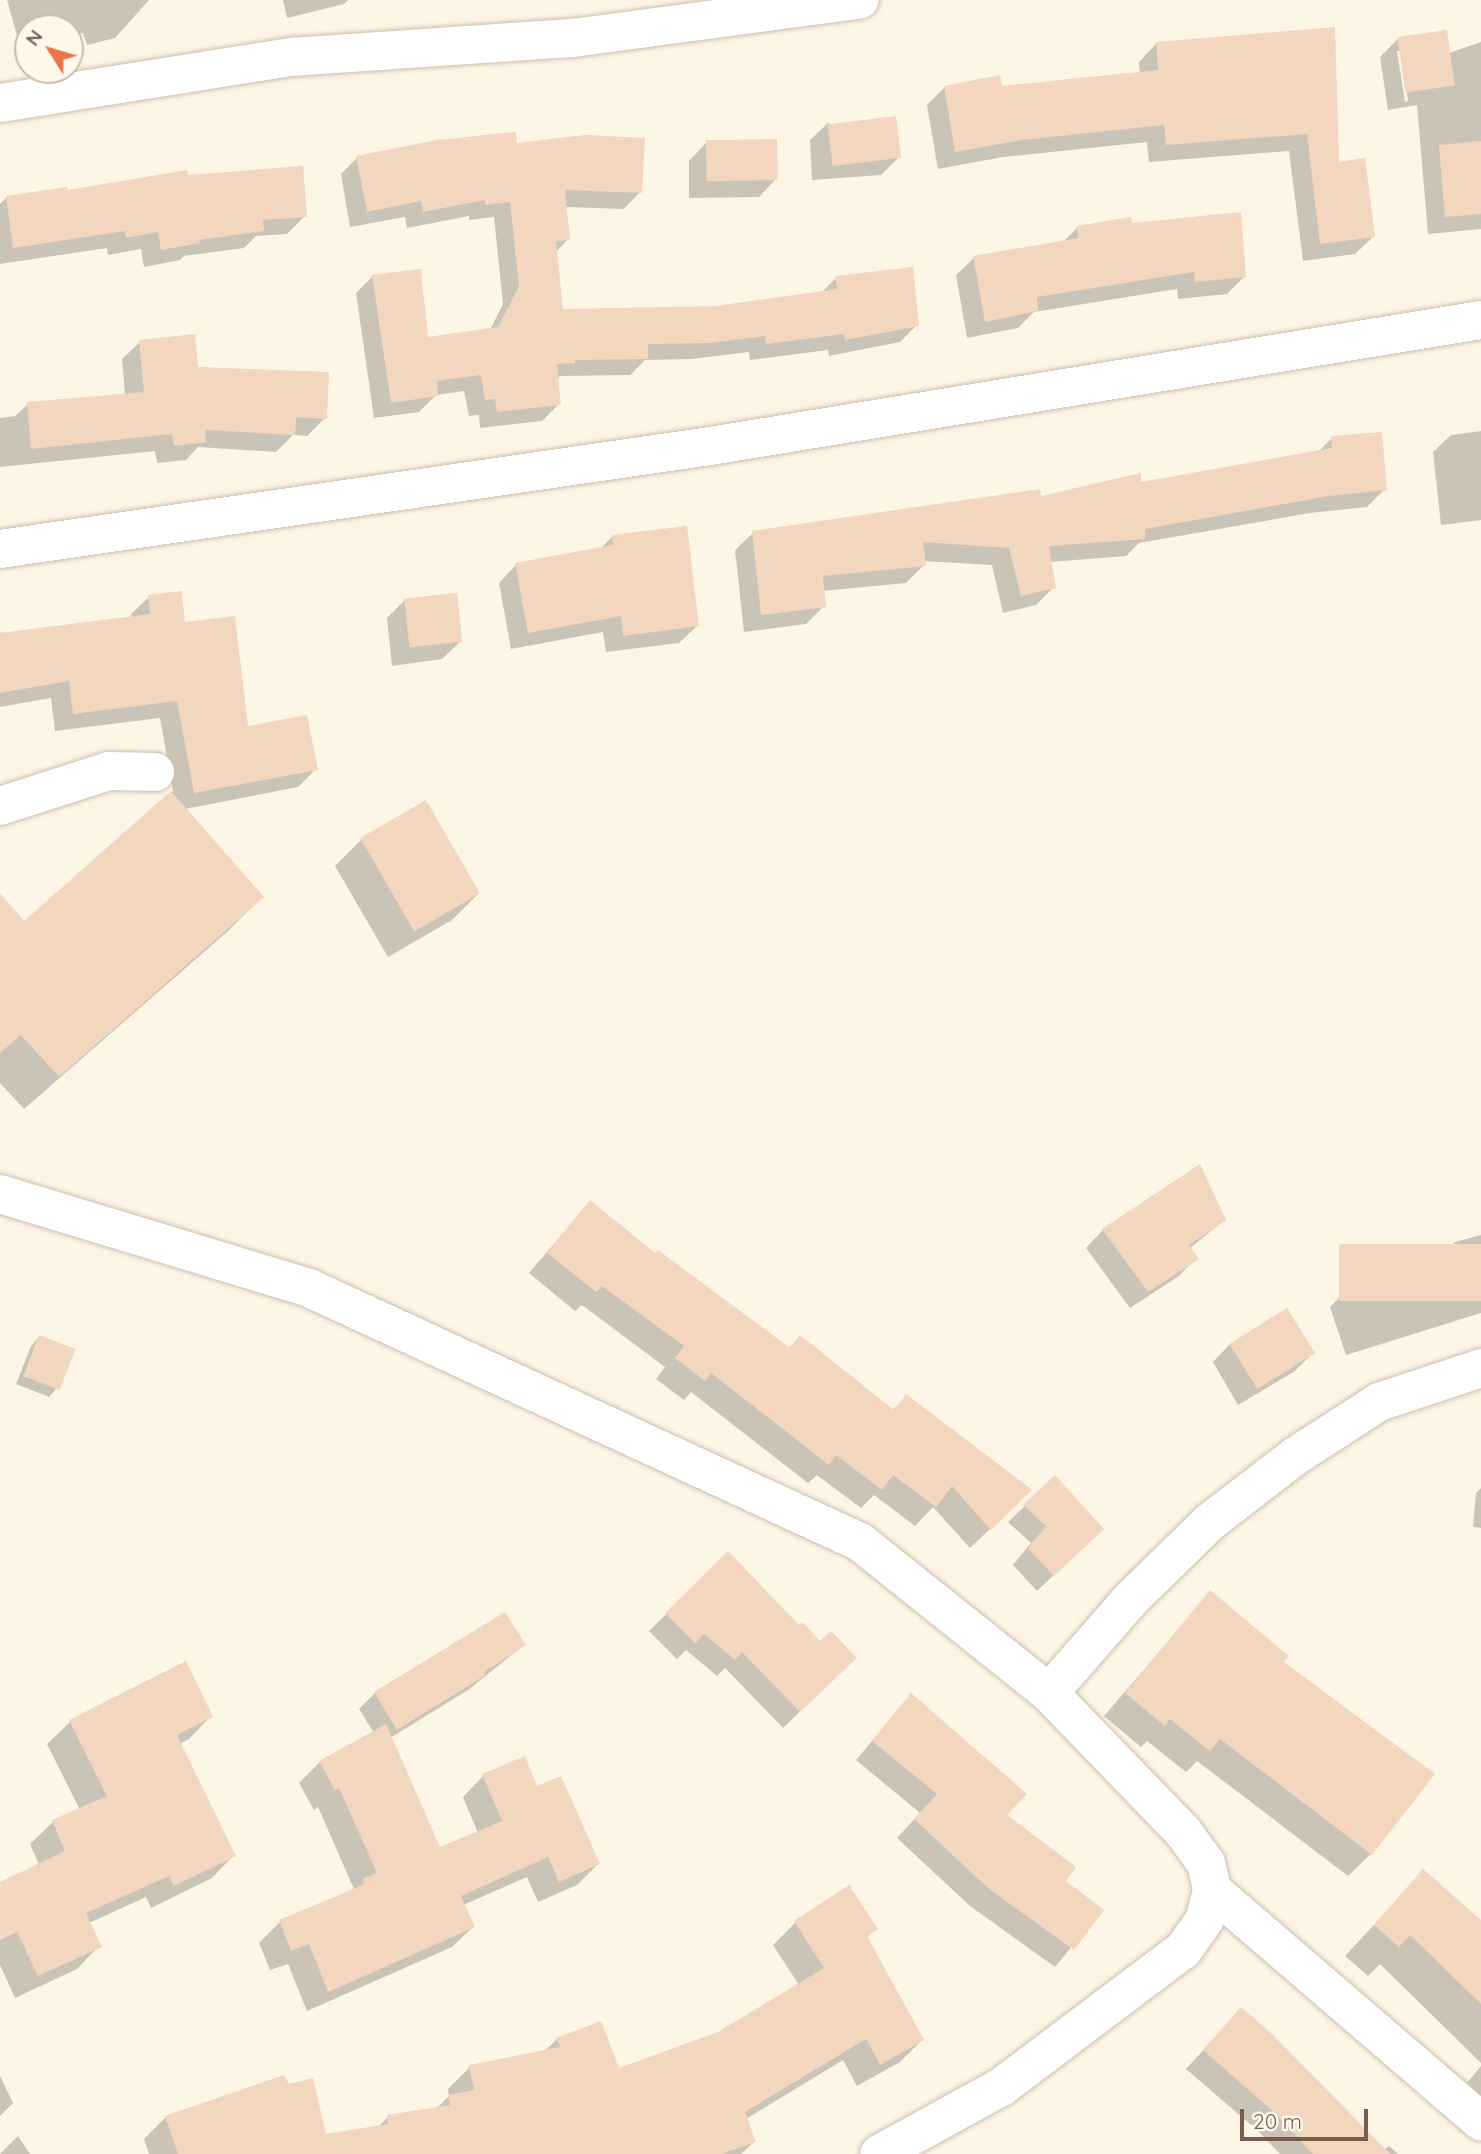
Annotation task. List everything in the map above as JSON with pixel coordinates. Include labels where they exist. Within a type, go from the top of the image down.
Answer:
[{"type":"street","points":[[4,93],[292,57],[573,38],[841,1]]},
{"type":"street","points":[[0,549],[710,446],[1481,320]]},
{"type":"street","points":[[0,806],[108,771],[155,772]]},
{"type":"street","points":[[0,1194],[309,1288],[860,1542],[1049,1693],[1184,1833],[1206,1863],[1212,1890],[1205,1919],[1183,1950],[1002,2087],[879,2154]]},
{"type":"street","points":[[1049,1693],[1132,1598],[1210,1521],[1294,1457],[1379,1402],[1481,1368]]},
{"type":"street","points":[[1212,1890],[1481,2121]]},
{"type":"building","points":[[1335,27],[1339,162],[1365,158],[1375,237],[1320,244],[1307,134],[1166,145],[1164,125],[1022,140],[955,152],[944,86],[1000,75],[1002,86],[1158,70],[1156,42]]},
{"type":"building","points":[[1447,30],[1455,85],[1405,92],[1397,37]]},
{"type":"building","points":[[896,116],[901,158],[833,166],[828,124]]},
{"type":"building","points":[[516,132],[517,143],[585,135],[645,138],[642,193],[565,190],[570,240],[556,241],[563,309],[716,306],[837,289],[835,276],[913,267],[919,326],[845,340],[844,334],[766,344],[765,336],[709,343],[648,344],[648,359],[575,360],[575,363],[557,364],[561,405],[497,412],[495,399],[485,400],[481,375],[437,381],[438,396],[391,403],[372,275],[421,269],[428,337],[498,327],[519,286],[510,202],[485,205],[485,200],[423,212],[421,201],[367,212],[356,156],[437,140]]},
{"type":"building","points":[[777,139],[778,180],[707,181],[706,140]]},
{"type":"building","points":[[1481,141],[1481,214],[1445,217],[1439,145]]},
{"type":"building","points":[[303,166],[307,217],[263,220],[264,231],[199,240],[200,243],[161,250],[158,232],[126,238],[125,231],[13,248],[6,196],[67,187],[68,190],[187,170],[188,175]]},
{"type":"building","points":[[1241,212],[1246,277],[1195,282],[1194,272],[1037,297],[1038,311],[985,322],[973,256],[1078,238],[1077,226],[1131,217],[1132,223]]},
{"type":"building","points":[[195,334],[198,367],[329,372],[327,419],[296,417],[295,435],[205,430],[206,442],[174,446],[172,434],[31,449],[27,402],[144,392],[139,340]]},
{"type":"building","points":[[1382,432],[1387,490],[1329,496],[1145,529],[1145,539],[1049,546],[1056,588],[1021,596],[1009,548],[923,542],[926,566],[823,576],[826,607],[761,615],[752,531],[1040,489],[1041,496],[1141,473],[1141,482],[1332,448],[1331,436]]},
{"type":"building","points":[[687,526],[699,626],[623,636],[621,616],[528,633],[515,563],[613,545],[612,535]]},
{"type":"building","points":[[182,591],[185,622],[235,616],[248,726],[307,715],[318,770],[194,793],[177,701],[73,714],[69,681],[0,693],[0,633],[150,614],[148,595]]},
{"type":"building","points":[[457,593],[462,642],[409,647],[404,599]]},
{"type":"building","points":[[171,791],[264,897],[59,1077],[21,1035],[0,1053],[0,893],[24,921]]},
{"type":"building","points":[[426,800],[480,894],[414,932],[360,838]]},
{"type":"building","points":[[1200,1164],[1226,1220],[1189,1245],[1199,1259],[1148,1292],[1102,1229]]},
{"type":"building","points":[[590,1200],[655,1253],[658,1250],[790,1348],[800,1335],[894,1410],[906,1394],[1032,1490],[991,1530],[952,1486],[936,1507],[893,1475],[882,1490],[836,1455],[829,1465],[711,1373],[705,1381],[675,1358],[684,1346],[602,1286],[596,1292],[547,1253]]},
{"type":"building","points":[[1339,1244],[1481,1244],[1481,1301],[1339,1301]]},
{"type":"building","points":[[1287,1308],[1315,1353],[1257,1389],[1229,1344]]},
{"type":"building","points":[[39,1335],[75,1349],[60,1390],[23,1376]]},
{"type":"building","points":[[1055,1475],[1104,1529],[1054,1576],[1028,1548],[1046,1526],[1023,1505]]},
{"type":"building","points":[[728,1551],[799,1625],[802,1622],[820,1641],[831,1631],[857,1658],[800,1712],[742,1652],[735,1660],[704,1634],[695,1643],[665,1613]]},
{"type":"building","points":[[1210,1590],[1289,1656],[1284,1662],[1435,1774],[1372,1855],[1220,1739],[1210,1751],[1170,1719],[1165,1726],[1125,1693]]},
{"type":"building","points":[[505,1612],[526,1645],[484,1672],[486,1675],[397,1730],[374,1692]]},
{"type":"building","points":[[186,1661],[213,1717],[177,1735],[236,1856],[174,1886],[169,1876],[86,1913],[102,1947],[38,1976],[17,1932],[0,1940],[0,1882],[65,1851],[52,1820],[107,1796],[69,1720]]},
{"type":"building","points":[[911,1693],[1027,1794],[1007,1815],[1076,1867],[1066,1881],[1104,1910],[1074,1950],[988,1888],[914,1819],[937,1794],[872,1741]]},
{"type":"building","points":[[386,1724],[440,1847],[502,1821],[482,1774],[525,1756],[537,1786],[561,1776],[600,1864],[559,1882],[548,1857],[461,1896],[475,1927],[328,1992],[309,1944],[291,1951],[279,1920],[365,1884],[362,1879],[377,1873],[339,1788],[335,1790],[319,1761]]},
{"type":"building","points":[[1423,1869],[1481,1920],[1481,2004],[1410,1935],[1399,1947],[1374,1925]]},
{"type":"building","points":[[849,1885],[878,1929],[867,1936],[924,2040],[880,2065],[866,2039],[745,2112],[756,2142],[721,2154],[178,2154],[165,2116],[284,2075],[289,2084],[313,2078],[326,2134],[388,2124],[387,2115],[450,2105],[448,2095],[474,2090],[469,2065],[560,2047],[556,2038],[601,2021],[619,2068],[718,2032],[824,1968],[794,1921]]},
{"type":"building","points":[[1241,2007],[1271,2033],[1390,2154],[1313,2154],[1275,2113],[1203,2050]]}]
